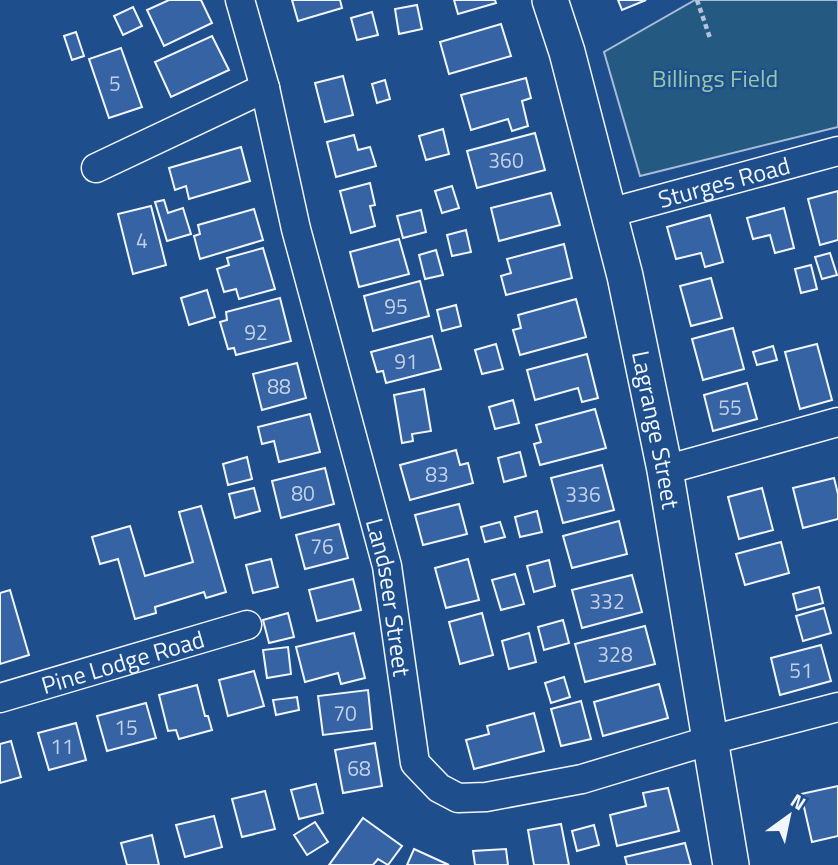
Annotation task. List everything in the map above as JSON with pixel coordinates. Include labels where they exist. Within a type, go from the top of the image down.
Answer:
[{"type":"main road","name":"Lagrange Street","points":[[550,0],[567,52],[625,276],[665,470],[731,865]]},
{"type":"street","name":"Landseer Street","points":[[240,0],[265,88],[296,229],[387,566],[415,763],[439,788],[458,798],[486,797],[582,779],[711,740],[838,707]]},
{"type":"street","points":[[96,168],[265,88]]},
{"type":"street","name":"Sturges Road","points":[[609,213],[838,151]]},
{"type":"street","points":[[665,470],[838,422]]},
{"type":"street","name":"Pine Lodge Road","points":[[0,698],[247,625]]},
{"type":"path","points":[[697,0],[710,38]]},
{"type":"green space","name":"Billings Field","points":[[695,0],[838,0],[838,127],[640,176],[604,52]]},
{"type":"building","points":[[169,0],[201,0],[212,23],[164,46],[147,10]]},
{"type":"building","points":[[292,0],[340,0],[342,8],[298,21]]},
{"type":"building","points":[[454,0],[495,0],[496,3],[458,14]]},
{"type":"building","points":[[618,0],[646,0],[622,10]]},
{"type":"building","points":[[417,5],[422,29],[399,34],[395,9]]},
{"type":"building","points":[[133,7],[142,26],[123,35],[114,16]]},
{"type":"building","points":[[372,12],[378,35],[357,40],[351,18]]},
{"type":"building","points":[[501,24],[511,56],[449,74],[440,42]]},
{"type":"building","points":[[76,32],[84,56],[72,60],[64,36]]},
{"type":"building","points":[[212,36],[229,70],[171,97],[155,62]]},
{"type":"building","points":[[121,48],[142,107],[109,118],[89,59]]},
{"type":"building","points":[[343,76],[353,115],[325,122],[315,83]]},
{"type":"building","points":[[526,78],[531,98],[522,101],[528,126],[512,131],[508,119],[471,130],[461,95]]},
{"type":"building","points":[[385,80],[390,99],[377,103],[372,84]]},
{"type":"building","points":[[443,129],[449,154],[426,160],[419,136]]},
{"type":"building","points":[[535,133],[545,170],[477,188],[467,151]]},
{"type":"building","points":[[354,135],[358,150],[370,147],[376,166],[336,177],[327,142]]},
{"type":"building","points":[[241,147],[250,181],[189,199],[186,186],[175,190],[169,168]]},
{"type":"building","points":[[370,183],[375,205],[370,206],[375,226],[351,233],[340,191]]},
{"type":"building","points":[[452,186],[459,208],[442,213],[435,191]]},
{"type":"building","points":[[838,191],[838,240],[820,245],[808,199]]},
{"type":"building","points":[[551,193],[560,225],[499,241],[491,208]]},
{"type":"building","points":[[164,200],[168,213],[183,208],[191,234],[167,241],[155,202]]},
{"type":"building","points":[[151,206],[166,265],[133,274],[118,214]]},
{"type":"building","points":[[784,208],[794,248],[775,253],[770,235],[753,239],[747,218]]},
{"type":"building","points":[[254,209],[263,240],[200,259],[194,236],[200,234],[198,225]]},
{"type":"building","points":[[421,210],[426,232],[403,238],[397,216]]},
{"type":"building","points":[[710,215],[723,262],[705,267],[701,253],[676,259],[667,227]]},
{"type":"building","points":[[466,230],[471,252],[452,256],[447,235]]},
{"type":"building","points":[[399,239],[409,274],[359,287],[350,252]]},
{"type":"building","points":[[564,244],[572,278],[506,295],[501,276],[511,273],[507,259]]},
{"type":"building","points":[[263,248],[275,289],[239,299],[236,289],[224,292],[217,269],[229,265],[227,258]]},
{"type":"building","points":[[436,250],[443,275],[425,279],[419,255]]},
{"type":"building","points":[[830,253],[837,275],[822,279],[815,257]]},
{"type":"building","points":[[811,265],[817,289],[801,293],[795,269]]},
{"type":"building","points":[[711,278],[722,318],[691,326],[680,286]]},
{"type":"building","points":[[420,281],[429,316],[373,331],[364,296]]},
{"type":"building","points":[[207,290],[215,317],[189,325],[181,298]]},
{"type":"building","points":[[280,298],[291,341],[236,355],[234,348],[228,349],[220,322],[227,320],[226,312]]},
{"type":"building","points":[[576,299],[586,337],[520,355],[513,330],[521,328],[518,315]]},
{"type":"building","points":[[456,305],[461,326],[442,331],[437,310]]},
{"type":"building","points":[[733,328],[744,369],[703,380],[692,339]]},
{"type":"building","points":[[432,336],[441,369],[386,383],[383,371],[377,372],[371,352]]},
{"type":"building","points":[[496,344],[503,369],[482,374],[475,350]]},
{"type":"building","points":[[817,344],[832,400],[800,409],[785,352]]},
{"type":"building","points":[[773,346],[777,360],[757,365],[753,352]]},
{"type":"building","points":[[587,354],[598,398],[582,402],[578,388],[535,400],[527,370]]},
{"type":"building","points":[[297,363],[306,398],[262,410],[253,374]]},
{"type":"building","points":[[747,383],[757,419],[713,431],[704,395]]},
{"type":"building","points":[[424,389],[431,431],[412,434],[413,441],[402,443],[394,395]]},
{"type":"building","points":[[513,400],[519,423],[495,429],[489,407]]},
{"type":"building","points":[[595,409],[606,448],[540,465],[534,444],[541,442],[536,425]]},
{"type":"building","points":[[310,414],[320,452],[279,462],[274,441],[262,444],[258,427]]},
{"type":"building","points":[[456,450],[460,465],[468,463],[473,483],[410,500],[400,465]]},
{"type":"building","points":[[520,452],[526,476],[504,482],[498,458]]},
{"type":"building","points":[[247,457],[252,479],[228,485],[223,464]]},
{"type":"building","points":[[602,465],[614,510],[563,523],[551,478]]},
{"type":"building","points":[[325,468],[334,504],[281,518],[272,481]]},
{"type":"building","points":[[834,478],[838,494],[838,519],[803,528],[793,488]]},
{"type":"building","points":[[254,488],[260,511],[235,518],[229,494]]},
{"type":"building","points":[[762,488],[773,530],[739,539],[728,497]]},
{"type":"building","points":[[459,504],[467,534],[423,545],[415,515]]},
{"type":"building","points":[[201,506],[226,592],[206,598],[204,592],[155,607],[156,613],[135,619],[118,559],[100,564],[92,537],[130,526],[145,576],[193,562],[179,512]]},
{"type":"building","points":[[537,511],[542,532],[520,537],[515,517]]},
{"type":"building","points":[[619,521],[627,554],[572,568],[563,536]]},
{"type":"building","points":[[500,522],[505,537],[485,542],[481,527]]},
{"type":"building","points":[[339,524],[348,558],[305,569],[296,535]]},
{"type":"building","points":[[781,542],[789,573],[745,585],[736,554]]},
{"type":"building","points":[[271,559],[278,587],[253,593],[246,565]]},
{"type":"building","points":[[468,559],[479,600],[446,608],[435,568]]},
{"type":"building","points":[[549,560],[555,586],[534,592],[527,566]]},
{"type":"building","points":[[515,574],[524,604],[501,610],[492,580]]},
{"type":"building","points":[[632,575],[642,612],[582,628],[572,590]]},
{"type":"building","points":[[353,579],[361,610],[317,621],[309,590]]},
{"type":"building","points":[[819,587],[823,603],[797,610],[793,594]]},
{"type":"building","points":[[10,590],[29,655],[0,664],[0,593]]},
{"type":"building","points":[[824,608],[831,633],[803,641],[796,616]]},
{"type":"building","points":[[288,613],[294,637],[269,643],[263,620]]},
{"type":"building","points":[[482,613],[493,655],[460,664],[449,622]]},
{"type":"building","points":[[563,620],[569,643],[544,650],[538,627]]},
{"type":"building","points":[[645,626],[655,664],[585,682],[575,644]]},
{"type":"building","points":[[354,633],[365,678],[341,684],[338,673],[305,682],[296,647]]},
{"type":"building","points":[[529,633],[536,662],[509,669],[502,641]]},
{"type":"building","points":[[821,645],[831,681],[780,695],[771,658]]},
{"type":"building","points":[[288,647],[291,674],[267,678],[263,650]]},
{"type":"building","points":[[254,671],[264,706],[228,716],[219,680]]},
{"type":"building","points":[[564,677],[570,697],[551,703],[545,683]]},
{"type":"building","points":[[659,684],[668,718],[603,736],[594,702]]},
{"type":"building","points":[[197,685],[205,716],[208,716],[212,730],[179,739],[176,730],[168,731],[159,695]]},
{"type":"building","points":[[368,690],[372,729],[323,735],[318,696]]},
{"type":"building","points":[[297,697],[299,710],[276,715],[273,700]]},
{"type":"building","points":[[581,701],[591,739],[561,746],[551,709]]},
{"type":"building","points":[[146,703],[156,738],[107,751],[97,716]]},
{"type":"building","points":[[534,713],[544,751],[474,769],[466,740],[489,734],[487,726]]},
{"type":"building","points":[[76,723],[86,760],[49,770],[38,733]]},
{"type":"building","points":[[11,741],[21,777],[0,783],[0,744]]},
{"type":"building","points":[[375,743],[382,786],[343,793],[335,750]]},
{"type":"building","points":[[316,784],[323,813],[299,819],[291,790]]},
{"type":"building","points":[[838,786],[838,836],[812,842],[801,794]]},
{"type":"building","points":[[668,788],[679,831],[617,846],[610,815],[646,806],[643,793]]},
{"type":"building","points":[[265,791],[275,829],[242,837],[232,799]]},
{"type":"building","points":[[214,816],[222,847],[185,857],[176,825]]},
{"type":"building","points":[[363,818],[402,846],[388,865],[378,859],[373,865],[329,865]]},
{"type":"building","points":[[315,822],[328,842],[307,855],[294,835]]},
{"type":"building","points":[[561,824],[569,865],[534,865],[528,830]]},
{"type":"building","points":[[594,825],[599,845],[577,851],[572,831]]},
{"type":"building","points":[[152,835],[159,865],[127,865],[121,843]]},
{"type":"building","points":[[685,843],[691,865],[627,865],[625,857]]},
{"type":"building","points":[[414,849],[449,865],[407,865]]},
{"type":"building","points":[[506,849],[508,865],[475,865],[473,851]]}]
